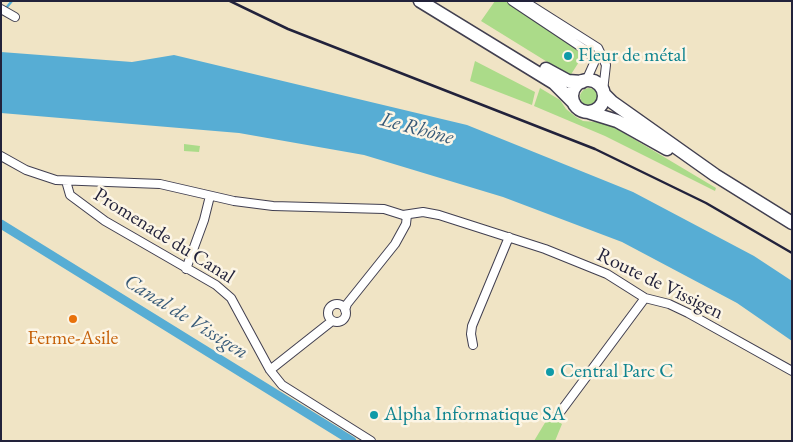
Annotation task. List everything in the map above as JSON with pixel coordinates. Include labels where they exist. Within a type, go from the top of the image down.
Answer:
[{"type":"main road","points":[[420,1],[554,83],[578,109],[617,121],[715,175],[792,223]]},
{"type":"main road","points":[[435,1],[563,79],[597,83],[612,102],[715,175]]},
{"type":"main road","points":[[574,103],[573,91],[584,81]]},
{"type":"main road","points":[[588,112],[599,108],[603,101],[604,92]]},
{"type":"street","points":[[512,1],[590,52],[594,63],[584,81]]},
{"type":"street","points":[[524,1],[598,48],[606,65],[604,92]]},
{"type":"street","name":"Route de Vissigen","points":[[1,156],[45,178],[66,181],[160,184],[210,196],[273,206],[384,209],[407,215],[423,212],[433,213],[509,237],[612,276],[645,298],[677,307],[792,371]]},
{"type":"street","name":"Promenade du Canal","points":[[66,181],[68,192],[76,200],[131,237],[216,285],[231,298],[270,370],[284,387],[371,441]]},
{"type":"street","points":[[186,269],[204,220],[210,196]]},
{"type":"street","points":[[270,370],[332,321],[342,320],[347,304],[395,244],[406,224],[407,215]]},
{"type":"street","points":[[473,346],[470,334],[472,326],[509,237]]},
{"type":"street","points":[[558,415],[645,298]]},
{"type":"street","points":[[332,321],[328,314],[330,308],[338,305],[345,310]]},
{"type":"green space","points":[[495,1],[505,1],[584,54],[570,76],[481,21]]},
{"type":"green space","points":[[475,61],[535,92],[532,105],[470,81]]},
{"type":"green space","points":[[540,88],[560,100],[566,109],[576,117],[583,121],[607,123],[716,188],[715,191],[605,136],[534,106]]},
{"type":"green space","points":[[589,88],[595,91],[598,97],[595,103],[589,106],[583,103],[580,97],[583,91]]},
{"type":"green space","points":[[184,144],[200,146],[199,152],[184,151]]},
{"type":"green space","points":[[549,416],[562,424],[555,441],[534,441]]},
{"type":"water","name":"Le Rhône","points":[[1,52],[132,62],[174,55],[467,125],[633,192],[754,256],[792,281],[792,341],[737,303],[622,242],[503,197],[364,155],[239,133],[1,113]]},
{"type":"waterway","points":[[1,14],[12,1]]},
{"type":"waterway","name":"Canal de Vissigen","points":[[1,224],[352,441]]},
{"type":"railway","points":[[230,1],[288,29],[595,149],[706,203],[792,253]]},
{"type":"place","name":"Fleur de métal","points":[[568,56]]},
{"type":"place","name":"Ferme-Asile","points":[[73,319]]},
{"type":"place","name":"Central Parc C","points":[[550,372]]},
{"type":"place","name":"Alpha Informatique SA","points":[[374,415]]}]
